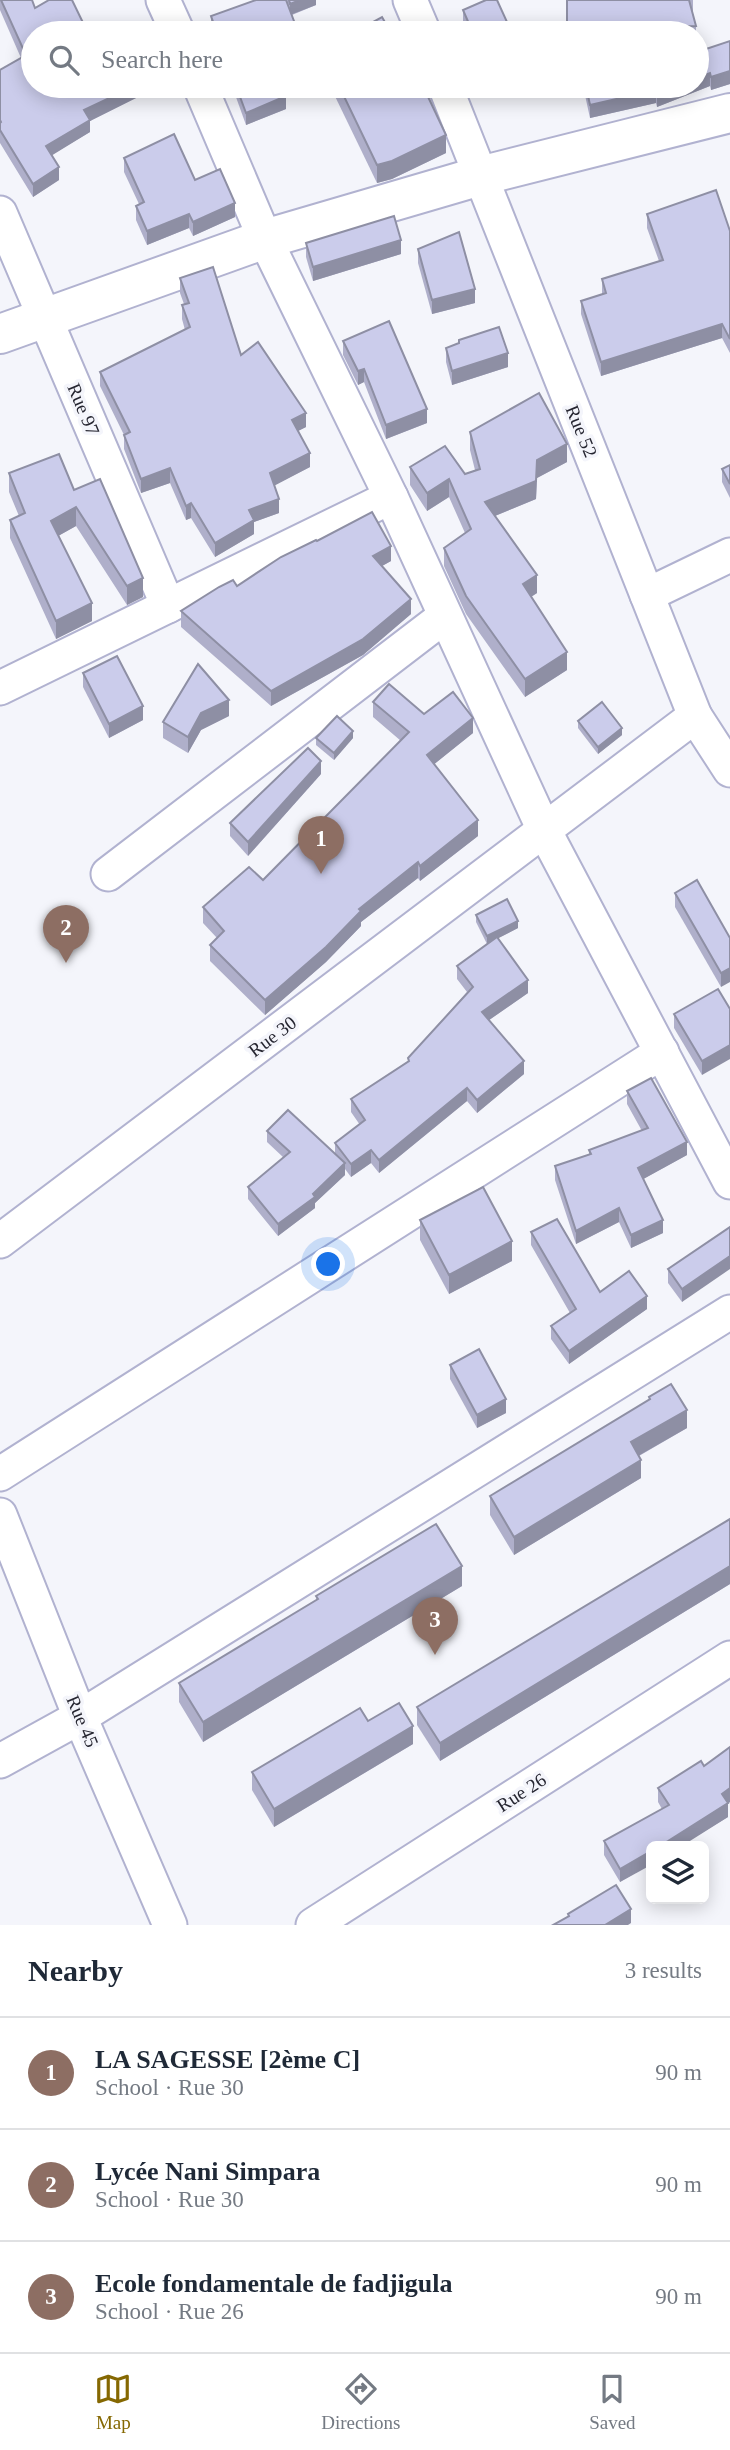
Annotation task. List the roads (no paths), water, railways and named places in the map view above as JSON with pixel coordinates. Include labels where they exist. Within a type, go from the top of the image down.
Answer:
[{"type":"main road","points":[[0,334],[265,239],[480,176],[730,113]]},
{"type":"street","points":[[163,0],[173,21]]},
{"type":"street","points":[[411,0],[419,21]]},
{"type":"street","points":[[205,98],[265,239],[391,497],[544,830],[730,1182]]},
{"type":"street","name":"Rue 52","points":[[449,98],[695,716],[730,770]]},
{"type":"street","name":"Rue 97","points":[[0,213],[168,606]]},
{"type":"street","points":[[0,688],[391,497]]},
{"type":"street","points":[[647,595],[730,555]]},
{"type":"street","points":[[108,874],[445,616]]},
{"type":"street","name":"Rue 30","points":[[0,1241],[695,716]]},
{"type":"street","points":[[0,1474],[662,1052]]},
{"type":"street","points":[[0,1761],[80,1717],[730,1312]]},
{"type":"street","name":"Rue 45","points":[[0,1514],[80,1717],[170,1925]]},
{"type":"street","name":"Rue 26","points":[[313,1925],[730,1658]]},
{"type":"place","name":"LA SAGESSE [2ème C]","points":[[321,874]]},
{"type":"place","name":"Lycée Nani Simpara","points":[[66,963]]},
{"type":"place","name":"Ecole fondamentale de fadjigula","points":[[435,1655]]}]
